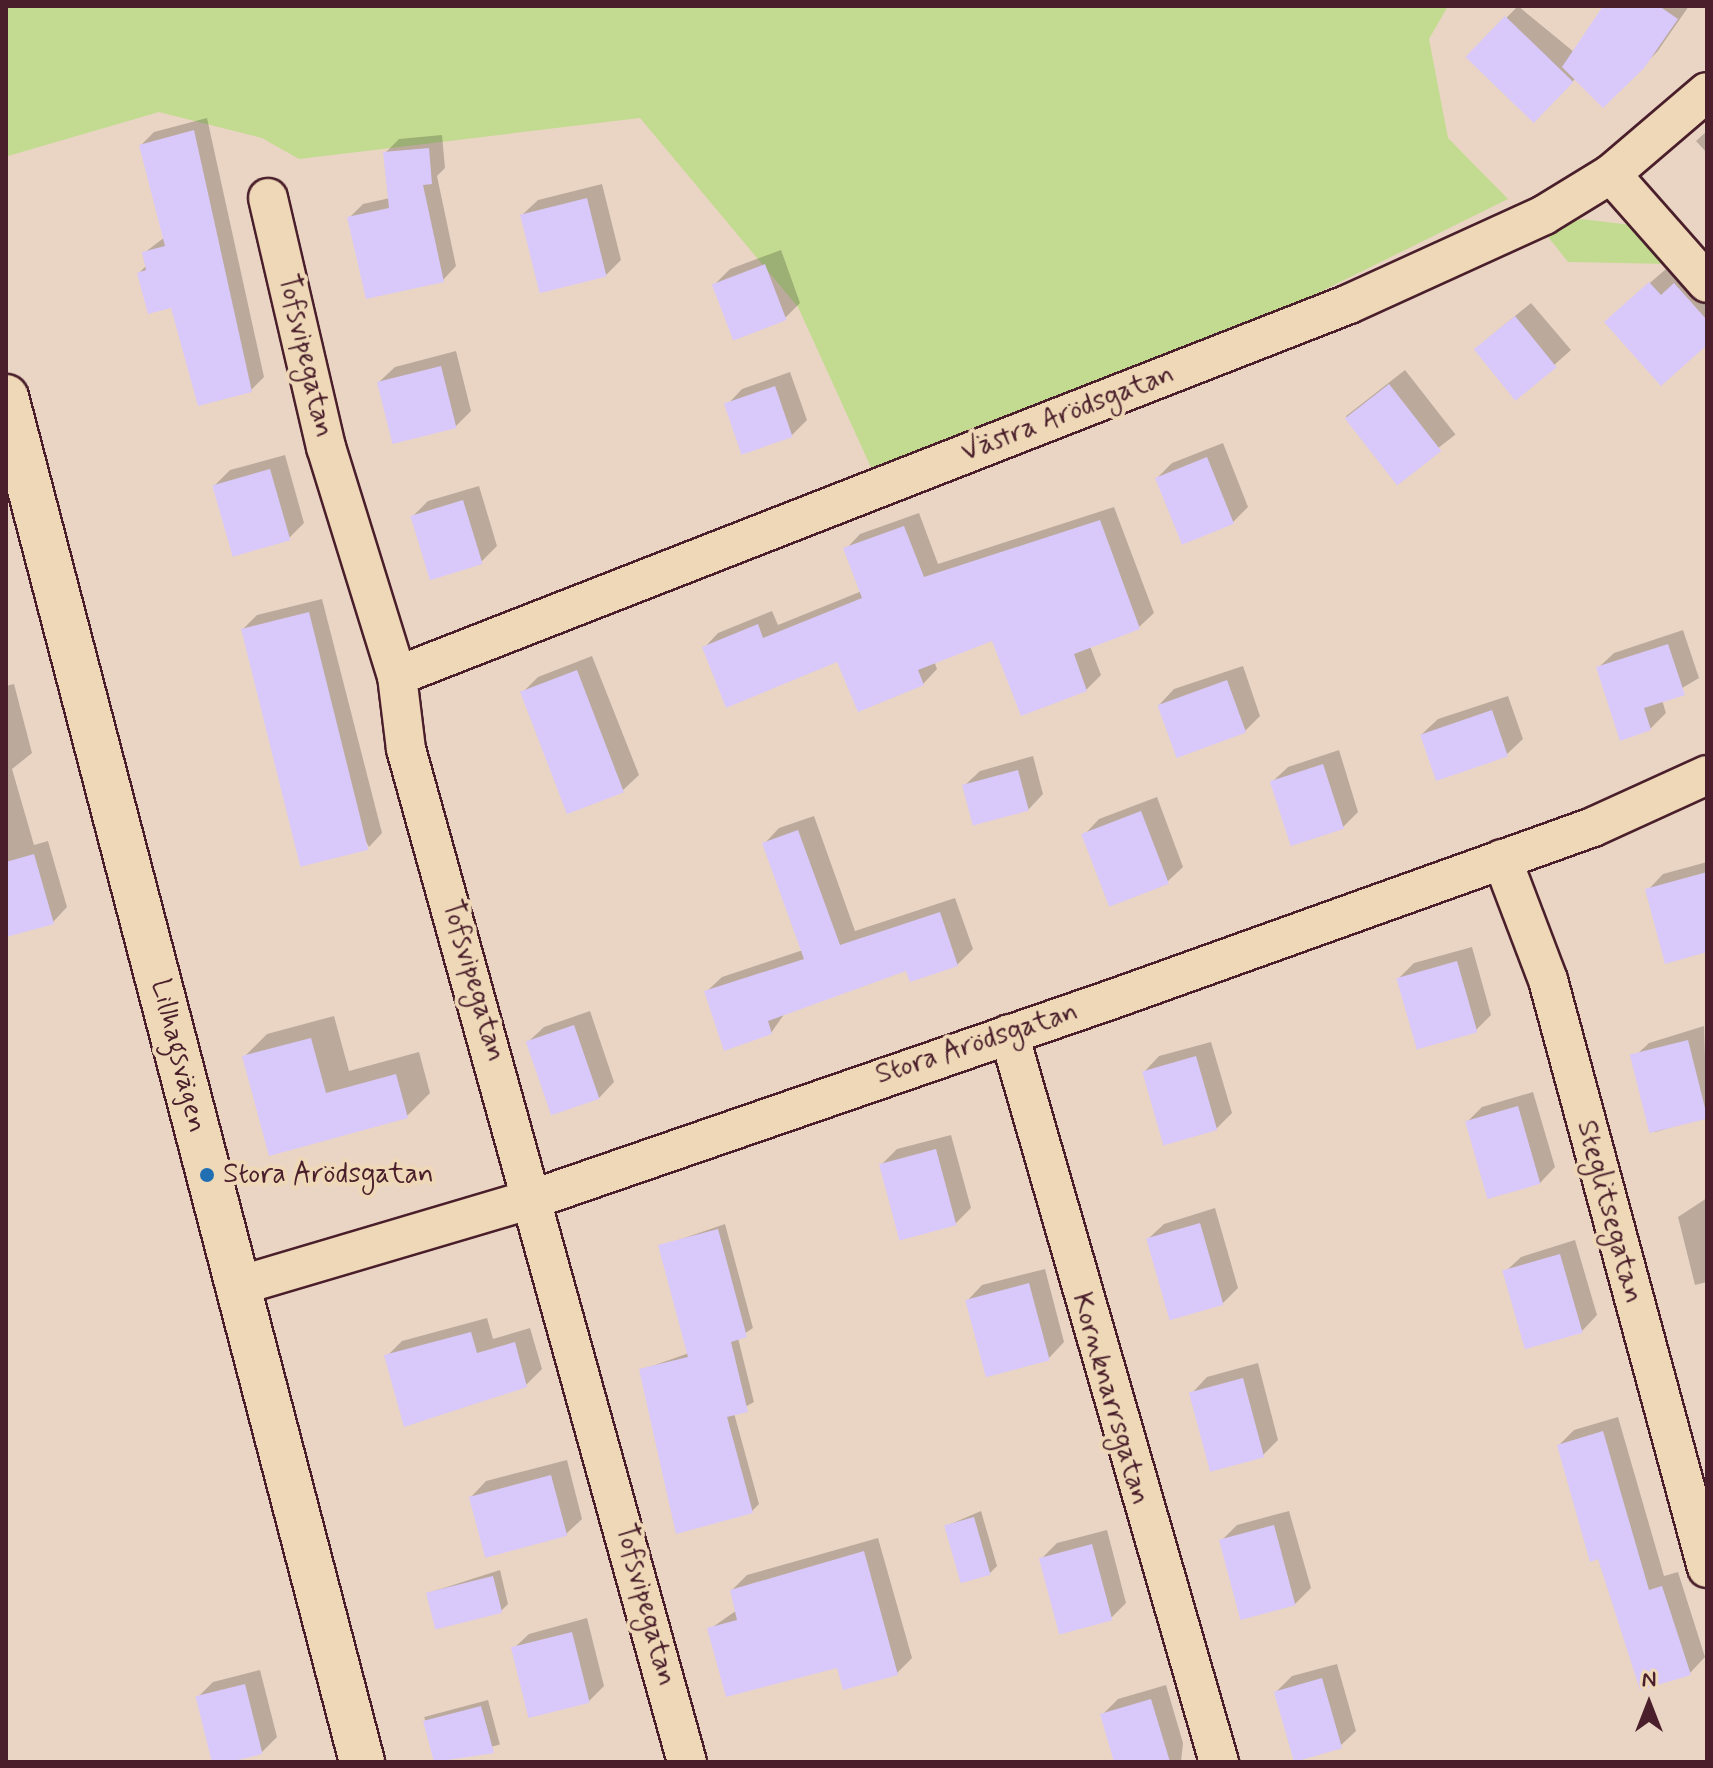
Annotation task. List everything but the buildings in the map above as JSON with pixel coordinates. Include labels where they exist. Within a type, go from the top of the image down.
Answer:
[{"type":"street","name":"Västra Arödsgatan","points":[[397,676],[1349,304],[1544,215],[1611,174],[1707,92]]},
{"type":"street","points":[[1611,174],[1707,283]]},
{"type":"street","name":"Tofsvipegatan","points":[[268,198],[326,447],[397,676],[406,749],[536,1198],[687,1762]]},
{"type":"street","name":"Lillhagsvägen","points":[[6,397],[362,1762]]},
{"type":"street","name":"Stora Arödsgatan","points":[[238,1286],[536,1198],[1009,1034],[1502,859],[1707,775]]},
{"type":"street","name":"Steglitsegatan","points":[[1502,859],[1548,980],[1707,1568]]},
{"type":"street","name":"Kornknarrsgatan","points":[[1009,1034],[1219,1762]]},
{"type":"green space","points":[[6,6],[1448,6],[1429,39],[1448,138],[1508,199],[1197,353],[874,474],[798,307],[640,118],[299,159],[262,138],[159,112],[8,156]]},
{"type":"green space","points":[[1581,219],[1632,225],[1668,264],[1568,262],[1545,233]]},
{"type":"place","name":"Stora Arödsgatan","points":[[207,1175]]}]
